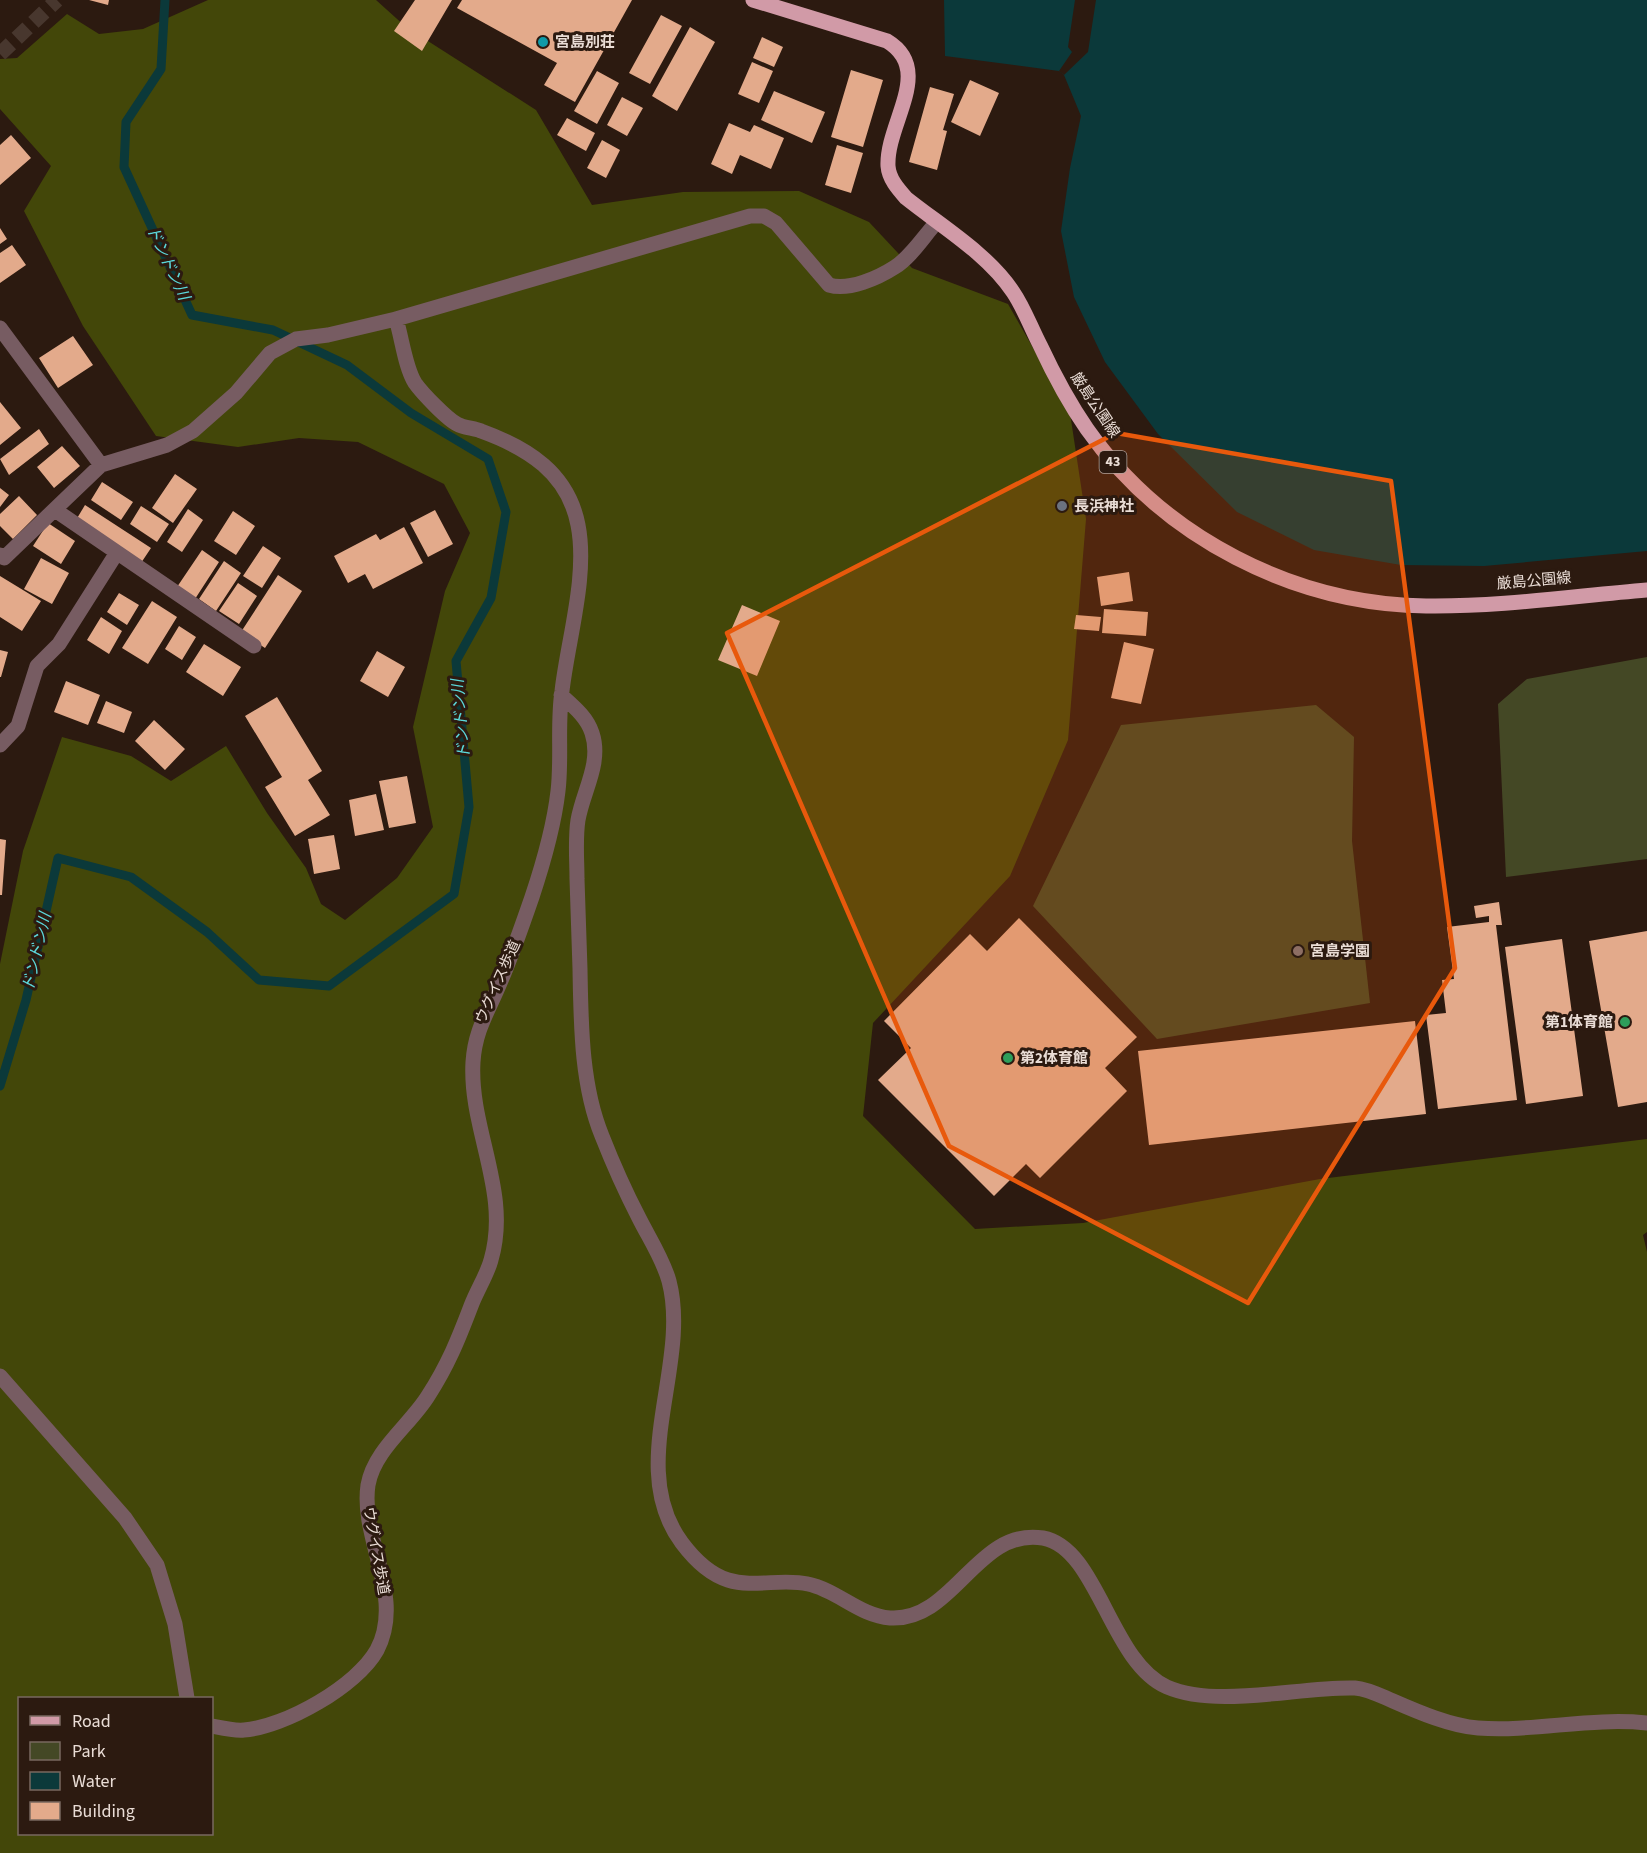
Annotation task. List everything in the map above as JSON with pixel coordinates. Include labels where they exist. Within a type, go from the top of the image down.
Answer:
[{"type":"main road","name":"厳島公園線","points":[[753,0],[887,41],[901,50],[909,64],[908,80],[889,149],[888,167],[894,184],[906,198],[983,260],[1013,292],[1066,397],[1113,461],[1170,516],[1236,558],[1310,588],[1387,604],[1466,604],[1647,590]]},
{"type":"street","points":[[0,555],[4,558],[101,465],[167,445],[193,431],[236,393],[270,353],[296,339],[328,335],[396,319],[750,216],[764,216],[776,223],[830,285],[837,288],[867,281],[897,267],[936,223]]},
{"type":"street","name":"ウグイス歩道","points":[[213,1726],[241,1731],[268,1726],[299,1712],[351,1680],[375,1655],[384,1635],[385,1590],[367,1508],[368,1481],[382,1453],[425,1401],[453,1356],[491,1260],[499,1216],[473,1092],[473,1060],[477,1029],[516,943],[536,885],[558,792],[561,695],[574,616],[581,548],[573,504],[559,477],[541,462],[522,449],[492,435],[456,424],[432,400],[414,381],[396,319]]},
{"type":"street","points":[[0,328],[101,465]]},
{"type":"street","points":[[55,510],[254,646]]},
{"type":"street","points":[[0,745],[18,726],[37,666],[59,644],[117,554]]},
{"type":"street","points":[[561,695],[585,718],[593,734],[595,746],[588,792],[578,817],[576,845],[581,1007],[587,1074],[599,1129],[668,1280],[674,1316],[660,1438],[660,1488],[667,1522],[704,1567],[725,1579],[741,1582],[806,1583],[835,1593],[871,1613],[891,1618],[910,1615],[926,1609],[992,1552],[1006,1543],[1022,1538],[1039,1537],[1057,1542],[1084,1570],[1120,1637],[1145,1673],[1164,1686],[1180,1691],[1256,1696],[1360,1688],[1408,1708],[1474,1728],[1542,1726],[1600,1720],[1647,1723]]},
{"type":"street","points":[[0,1376],[90,1482],[125,1518],[157,1565],[175,1624],[187,1697]]},
{"type":"highlighted area","points":[[1116,433],[1391,481],[1455,968],[1248,1303],[949,1146],[727,633]]},
{"type":"green space","points":[[1647,657],[1647,859],[1506,877],[1498,704],[1527,679]]},
{"type":"green space","points":[[1316,705],[1354,737],[1352,841],[1370,1003],[1157,1039],[1033,906],[1121,725]]},
{"type":"shaded area","points":[[208,0],[376,0],[406,27],[536,110],[592,205],[683,192],[799,191],[869,222],[912,268],[1008,304],[1070,413],[1086,519],[1068,740],[1010,876],[873,1023],[863,1116],[975,1229],[1083,1223],[1320,1179],[1647,1139],[1647,1232],[1643,1235],[1647,1252],[1647,1853],[0,1853],[0,964],[23,851],[62,737],[131,756],[171,781],[226,746],[267,813],[306,868],[321,904],[345,920],[397,878],[433,827],[413,727],[445,591],[470,533],[444,484],[358,442],[299,438],[238,447],[156,436],[83,326],[24,211],[51,166],[0,109],[0,59],[17,58],[67,14],[99,34],[143,29]]},
{"type":"water","points":[[944,0],[1647,0],[1647,551],[1484,566],[1401,565],[1314,550],[1237,512],[1158,434],[1105,362],[1074,297],[1061,231],[1070,168],[1081,116],[1064,75],[1059,71],[945,56]]},
{"type":"pier","points":[[1075,0],[1096,0],[1088,52],[1064,75],[1059,71],[1072,52],[1068,47]]},
{"type":"building","points":[[89,0],[109,0],[108,5]]},
{"type":"building","points":[[415,0],[452,0],[422,51],[394,31]]},
{"type":"building","points":[[462,0],[632,0],[575,102],[544,85],[557,63],[457,8]]},
{"type":"building","points":[[661,15],[682,26],[650,84],[629,73]]},
{"type":"building","points":[[690,27],[715,42],[677,111],[652,96]]},
{"type":"building","points":[[762,37],[783,47],[774,67],[753,58]]},
{"type":"building","points":[[752,62],[773,71],[759,103],[738,94]]},
{"type":"building","points":[[851,70],[883,80],[863,147],[831,137]]},
{"type":"building","points":[[597,71],[619,83],[597,124],[574,111]]},
{"type":"building","points":[[970,80],[999,93],[980,136],[951,122]]},
{"type":"building","points":[[930,87],[954,94],[943,130],[947,131],[937,170],[909,162]]},
{"type":"building","points":[[774,91],[825,112],[812,143],[761,120]]},
{"type":"building","points":[[622,97],[643,108],[627,136],[607,125]]},
{"type":"building","points":[[567,118],[595,133],[586,151],[557,135]]},
{"type":"building","points":[[729,123],[750,132],[754,125],[784,138],[771,169],[740,155],[732,174],[711,164]]},
{"type":"building","points":[[11,135],[31,158],[0,185],[0,145]]},
{"type":"building","points":[[602,140],[620,150],[606,178],[587,168]]},
{"type":"building","points":[[837,145],[863,153],[851,193],[825,185]]},
{"type":"building","points":[[0,228],[7,239],[0,244]]},
{"type":"building","points":[[12,245],[26,265],[0,283],[0,253]]},
{"type":"building","points":[[73,336],[93,365],[58,388],[39,358]]},
{"type":"building","points":[[0,402],[21,428],[0,445]]},
{"type":"building","points":[[39,429],[49,444],[9,475],[0,459]]},
{"type":"building","points":[[62,446],[80,466],[54,488],[37,467]]},
{"type":"building","points":[[175,474],[197,489],[173,523],[152,508]]},
{"type":"building","points":[[102,482],[133,502],[121,520],[91,500]]},
{"type":"building","points":[[0,488],[9,495],[0,507]]},
{"type":"building","points":[[19,496],[37,515],[13,539],[0,526],[0,514]]},
{"type":"building","points":[[85,505],[151,548],[141,563],[76,520]]},
{"type":"building","points":[[141,506],[169,524],[157,542],[130,524]]},
{"type":"building","points":[[188,509],[203,520],[182,552],[167,542]]},
{"type":"building","points":[[435,510],[453,544],[428,557],[410,523]]},
{"type":"building","points":[[233,511],[255,526],[236,555],[214,541]]},
{"type":"building","points":[[48,523],[75,541],[61,564],[33,546]]},
{"type":"building","points":[[404,527],[423,563],[373,589],[365,574],[348,583],[334,556],[376,534],[380,540]]},
{"type":"building","points":[[263,546],[281,558],[262,588],[243,576]]},
{"type":"building","points":[[202,550],[219,562],[195,599],[177,587]]},
{"type":"building","points":[[41,558],[69,573],[52,604],[24,589]]},
{"type":"building","points":[[224,561],[241,573],[216,611],[199,599]]},
{"type":"building","points":[[1129,572],[1133,601],[1101,606],[1097,577]]},
{"type":"building","points":[[278,575],[302,591],[265,648],[241,632]]},
{"type":"building","points":[[0,576],[41,601],[22,631],[0,617]]},
{"type":"building","points":[[238,583],[257,596],[239,624],[219,611]]},
{"type":"building","points":[[119,593],[139,605],[127,625],[107,612]]},
{"type":"building","points":[[152,601],[177,617],[148,664],[122,648]]},
{"type":"building","points":[[742,605],[780,621],[757,676],[718,660]]},
{"type":"building","points":[[1104,609],[1148,612],[1146,636],[1102,633]]},
{"type":"building","points":[[1076,615],[1101,617],[1099,631],[1074,629]]},
{"type":"building","points":[[101,617],[122,631],[109,654],[87,640]]},
{"type":"building","points":[[179,626],[196,637],[182,660],[165,649]]},
{"type":"building","points":[[1124,642],[1154,649],[1141,704],[1111,698]]},
{"type":"building","points":[[204,644],[241,667],[223,696],[186,672]]},
{"type":"building","points":[[0,650],[8,652],[1,677],[0,677]]},
{"type":"building","points":[[377,651],[405,667],[388,697],[360,681]]},
{"type":"building","points":[[66,681],[100,695],[88,725],[54,712]]},
{"type":"building","points":[[277,697],[322,771],[308,780],[330,815],[295,836],[265,787],[282,777],[245,716]]},
{"type":"building","points":[[106,701],[132,712],[124,733],[97,723]]},
{"type":"building","points":[[154,720],[185,749],[165,770],[135,741]]},
{"type":"building","points":[[407,776],[416,823],[389,828],[379,781]]},
{"type":"building","points":[[376,794],[384,830],[355,836],[349,800]]},
{"type":"building","points":[[334,835],[340,869],[314,874],[308,839]]},
{"type":"building","points":[[0,839],[6,840],[2,895],[0,895]]},
{"type":"building","points":[[1499,902],[1502,925],[1496,925],[1517,1100],[1438,1109],[1426,1015],[1446,1013],[1442,980],[1454,979],[1447,927],[1489,922],[1489,916],[1476,918],[1474,906]]},
{"type":"building","name":"第2体育館","points":[[1019,918],[1137,1037],[1105,1068],[1127,1091],[1040,1178],[1026,1164],[994,1196],[878,1080],[911,1048],[884,1021],[970,934],[987,951]]},
{"type":"building","name":"第1体育館","points":[[1647,931],[1647,1102],[1618,1107],[1589,941]]},
{"type":"building","points":[[1562,939],[1583,1096],[1526,1104],[1505,947]]},
{"type":"building","points":[[1415,1021],[1426,1114],[1149,1145],[1138,1051]]},
{"type":"waterway","name":"ドンドン川","points":[[0,1086],[26,1000],[58,858],[131,877],[207,932],[259,980],[329,986],[454,894],[469,807],[456,661],[491,598],[506,512],[488,459],[411,413],[347,365],[273,330],[192,315],[124,167],[126,122],[161,69],[165,0]]},
{"type":"tunnel","points":[[0,54],[57,0]]},
{"type":"place","name":"宮島別荘","points":[[543,42]]},
{"type":"place","name":"長浜神社","points":[[1062,506]]},
{"type":"place","name":"宮島学園","points":[[1298,951]]},
{"type":"place","name":"第1体育館","points":[[1625,1022]]},
{"type":"place","name":"第2体育館","points":[[1008,1058]]}]
